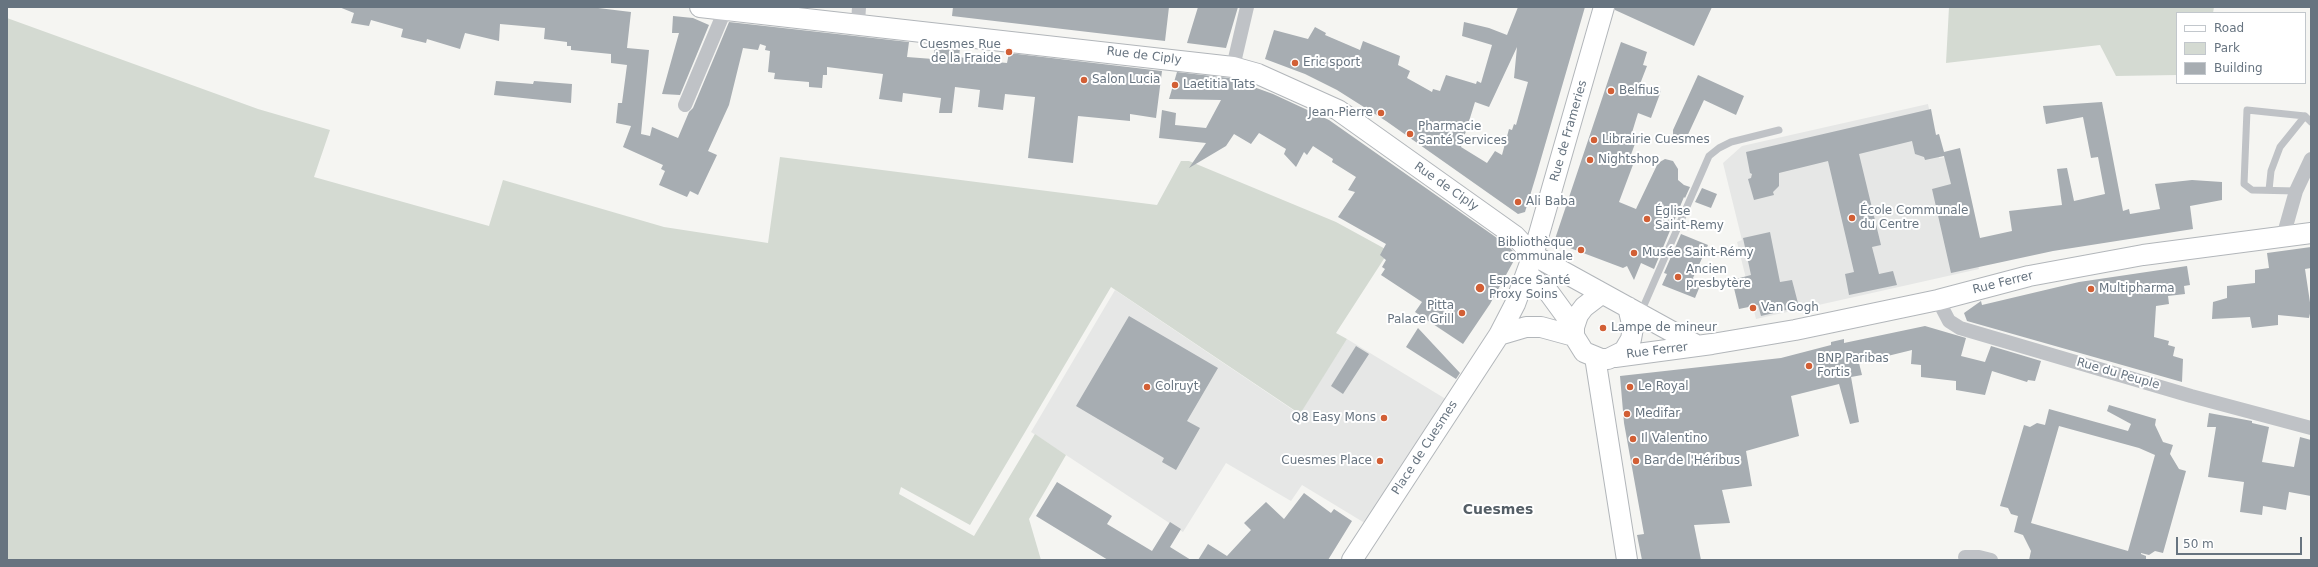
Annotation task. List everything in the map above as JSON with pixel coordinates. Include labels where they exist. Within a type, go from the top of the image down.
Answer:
[{"type":"street","name":"Rue de Ciply","points":[[700,7],[725,10],[858,15],[1233,67],[1284,84],[1338,110],[1515,236],[1534,255]]},
{"type":"street","points":[[1233,67],[1247,7]]},
{"type":"street","name":"Rue de Frameries","points":[[1534,255],[1604,7]]},
{"type":"street","points":[[685,105],[725,10]]},
{"type":"street","points":[[2283,237],[2296,191],[2311,159]]},
{"type":"street","name":"Rue Ferrer","points":[[1615,356],[1698,346],[1795,330],[1938,300],[2036,274],[2144,255],[2311,233]]},
{"type":"street","points":[[1527,274],[1548,290],[1574,331],[1584,352],[1595,357],[1608,359],[1624,351],[1631,339],[1634,311],[1601,294],[1534,255]]},
{"type":"street","name":"Place de Cuesmes","points":[[1352,560],[1499,335],[1515,304],[1534,255]]},
{"type":"street","points":[[1574,331],[1578,315],[1584,307],[1601,294]]},
{"type":"street","name":"Rue du Peuple","points":[[1938,300],[1949,321],[1960,328],[2191,396],[2311,428]]},
{"type":"street","name":"Rue Ferrer","points":[[1634,311],[1698,346]]},
{"type":"street","points":[[1499,335],[1526,327],[1574,331]]},
{"type":"street","points":[[1595,357],[1627,560]]},
{"type":"street","points":[[1965,557],[1979,557],[1991,560]]},
{"type":"lane","points":[[2296,191],[2252,190],[2244,184],[2247,110],[2305,116],[2311,122]]},
{"type":"lane","points":[[2269,190],[2271,171],[2280,147],[2305,116]]},
{"type":"lane","points":[[1634,311],[1709,156],[1719,148],[1731,142],[1778,130]]},
{"type":"shaded area","name":"École Communale du Centre","points":[[1928,104],[1939,158],[1954,156],[1979,269],[1756,319],[1737,242],[1742,240],[1723,163],[1742,146]]},
{"type":"shaded area","points":[[1115,290],[1299,414],[1347,339],[1454,404],[1373,528],[1302,485],[1291,501],[1226,463],[1183,532],[1031,432]]},
{"type":"green space","points":[[1949,7],[2214,7],[2213,12],[2176,12],[2176,75],[2116,76],[2100,45],[1946,63]]},
{"type":"green space","points":[[7,18],[258,109],[330,130],[314,177],[489,226],[503,180],[664,227],[768,243],[780,157],[1157,205],[1181,161],[1189,161],[1336,222],[1389,251],[1336,333],[1347,339],[1300,414],[1111,287],[970,525],[901,487],[899,494],[974,536],[1035,434],[1066,455],[1029,519],[1041,560],[7,560]]},
{"type":"building","points":[[339,7],[590,7],[631,12],[627,48],[649,50],[641,134],[650,136],[652,127],[678,138],[689,112],[693,108],[729,22],[909,42],[907,57],[933,59],[935,45],[960,48],[959,57],[986,61],[1007,63],[1009,53],[1162,71],[1156,118],[1130,114],[1130,121],[1078,116],[1073,163],[1028,158],[1035,97],[1005,94],[1003,110],[978,107],[980,90],[955,87],[952,113],[939,113],[941,98],[903,93],[902,102],[879,99],[883,74],[827,67],[827,75],[823,75],[822,88],[809,87],[809,82],[774,79],[775,73],[768,72],[770,51],[765,50],[766,46],[760,44],[758,50],[743,48],[729,105],[708,151],[717,155],[698,195],[690,191],[687,197],[659,185],[665,171],[661,169],[663,165],[623,147],[631,126],[616,123],[618,103],[622,103],[627,65],[611,63],[611,54],[571,50],[571,46],[567,46],[567,42],[544,39],[545,28],[500,24],[499,41],[465,33],[460,49],[427,39],[426,43],[401,37],[403,29],[371,20],[369,26],[351,23],[354,13]]},
{"type":"building","points":[[953,7],[1169,7],[1165,41],[952,16]]},
{"type":"building","points":[[1198,7],[1238,7],[1226,48],[1187,43]]},
{"type":"building","points":[[1518,7],[1585,7],[1525,212],[1518,214],[1386,121],[1337,90],[1305,74],[1265,59],[1274,30],[1308,39],[1315,27],[1326,33],[1325,35],[1360,50],[1363,41],[1400,56],[1398,65],[1410,71],[1407,78],[1432,92],[1433,89],[1440,91],[1446,75],[1476,84],[1477,81],[1481,83],[1492,45],[1462,36],[1464,22],[1489,28],[1507,35]],"holes":[[[1517,47],[1514,78],[1528,82],[1516,125],[1514,124],[1512,130],[1509,129],[1502,155],[1495,151],[1487,163],[1461,147],[1475,102],[1489,107]]]},
{"type":"building","points":[[1615,7],[1712,7],[1694,46],[1615,10]]},
{"type":"building","points":[[673,16],[693,18],[709,25],[680,95],[662,94],[679,33],[672,33]]},
{"type":"building","points":[[1621,42],[1647,52],[1643,65],[1647,66],[1640,84],[1661,91],[1651,118],[1638,113],[1630,139],[1636,141],[1629,160],[1634,162],[1619,202],[1636,209],[1658,163],[1665,159],[1673,161],[1678,169],[1678,180],[1684,185],[1690,187],[1685,198],[1684,197],[1654,269],[1641,263],[1634,280],[1627,266],[1623,268],[1554,242]]},
{"type":"building","points":[[1177,72],[1229,78],[1273,94],[1329,120],[1507,245],[1517,255],[1490,304],[1463,344],[1415,312],[1422,302],[1381,275],[1385,269],[1382,267],[1386,260],[1380,255],[1386,244],[1338,217],[1355,192],[1348,190],[1356,177],[1332,162],[1333,159],[1313,146],[1307,155],[1304,152],[1296,167],[1284,154],[1286,149],[1259,133],[1251,144],[1234,134],[1226,146],[1189,168],[1206,143],[1159,138],[1162,110],[1176,113],[1175,125],[1206,128],[1221,100],[1169,99]]},
{"type":"building","points":[[1698,75],[1744,96],[1736,115],[1704,100],[1685,141],[1673,135],[1673,130]]},
{"type":"building","points":[[496,81],[533,84],[534,81],[572,84],[571,103],[494,95]]},
{"type":"building","points":[[2102,102],[2123,211],[2129,209],[2130,214],[2160,209],[2155,184],[2192,180],[2222,182],[2222,200],[2190,206],[2193,229],[2053,251],[1951,273],[1932,189],[1951,184],[1944,156],[1925,160],[1924,157],[1915,154],[1912,141],[1859,154],[1881,245],[1872,247],[1879,274],[1893,271],[1897,285],[1849,295],[1845,274],[1854,272],[1828,161],[1779,173],[1779,186],[1773,192],[1774,195],[1754,200],[1748,179],[1751,178],[1752,174],[1750,173],[1746,152],[1931,109],[1936,135],[1939,134],[1944,152],[1960,148],[1980,238],[2012,231],[2009,211],[2062,205],[2057,169],[2067,168],[2074,201],[2105,194],[2098,157],[2091,158],[2083,117],[2046,124],[2043,106]]},
{"type":"building","points":[[1702,188],[1717,194],[1711,208],[1695,202]]},
{"type":"building","points":[[1770,232],[1780,282],[1792,280],[1799,307],[1761,316],[1758,305],[1739,309],[1732,280],[1751,275],[1743,238]]},
{"type":"building","points":[[1681,234],[1708,245],[1693,278],[1702,281],[1695,298],[1662,285],[1667,274],[1664,273]]},
{"type":"building","points":[[2311,247],[2311,268],[2305,269],[2311,309],[2309,318],[2278,315],[2278,325],[2252,328],[2250,317],[2212,319],[2213,302],[2227,298],[2227,286],[2255,283],[2255,270],[2269,268],[2267,253]]},
{"type":"building","points":[[2187,266],[2190,285],[2184,286],[2185,294],[2168,296],[2169,304],[2156,306],[2154,337],[2169,341],[2168,345],[2175,347],[2173,356],[2183,359],[2182,382],[1967,321],[1964,313],[1981,301],[1982,305],[2079,282]]},
{"type":"building","name":"Colruyt","points":[[1129,316],[1218,368],[1187,421],[1200,428],[1176,470],[1162,462],[1164,458],[1076,406]]},
{"type":"building","points":[[1925,326],[1966,338],[1961,356],[1985,362],[1991,346],[2041,361],[2035,381],[2028,380],[2027,382],[1992,371],[1985,395],[1956,390],[1956,381],[1921,377],[1921,365],[1911,364],[1912,350],[1859,363],[1862,375],[1851,377],[1859,422],[1850,424],[1839,384],[1791,396],[1799,436],[1746,451],[1752,486],[1722,490],[1730,523],[1694,525],[1701,560],[1642,560],[1637,535],[1644,534],[1624,423],[1620,376],[1781,358],[1831,345],[1831,342],[1844,339],[1844,343]]},
{"type":"building","points":[[1418,328],[1460,373],[1456,379],[1406,347]]},
{"type":"building","points":[[1356,346],[1369,354],[1343,394],[1331,386]]},
{"type":"building","points":[[2109,405],[2156,419],[2155,425],[2163,442],[2173,445],[2170,454],[2179,469],[2186,471],[2163,553],[2155,551],[2149,555],[2141,553],[2146,556],[2146,560],[2029,560],[2031,551],[2023,535],[2014,532],[2018,516],[2011,514],[2008,508],[2000,506],[2024,425],[2030,427],[2037,423],[2045,425],[2049,409],[2128,431],[2131,424],[2107,411]],"holes":[[[2059,426],[2139,448],[2155,455],[2128,551],[2031,523]]]},
{"type":"building","points":[[2209,413],[2252,421],[2252,423],[2269,427],[2262,462],[2294,467],[2300,437],[2311,440],[2311,496],[2289,492],[2286,510],[2263,506],[2262,515],[2240,512],[2244,482],[2208,477],[2216,427],[2207,427]]},
{"type":"building","points":[[1057,482],[1112,516],[1107,524],[1152,551],[1170,522],[1181,529],[1170,547],[1191,560],[1108,560],[1036,516]]},
{"type":"building","points":[[1304,493],[1331,513],[1334,509],[1352,521],[1328,560],[1198,560],[1208,544],[1227,556],[1251,530],[1244,523],[1266,502],[1284,519]]},
{"type":"place","name":"Cuesmes Rue de la Fraide","points":[[1009,52]]},
{"type":"place","name":"Eric sport","points":[[1295,63]]},
{"type":"place","name":"Salon Lucia","points":[[1084,80]]},
{"type":"place","name":"Laetitia Tats","points":[[1175,85]]},
{"type":"place","name":"Belfius","points":[[1611,91]]},
{"type":"place","name":"Jean-Pierre","points":[[1381,113]]},
{"type":"place","name":"Pharmacie Santé Services","points":[[1410,134]]},
{"type":"place","name":"Librairie Cuesmes","points":[[1594,140]]},
{"type":"place","name":"Nightshop","points":[[1590,160]]},
{"type":"place","name":"Ali Baba","points":[[1518,202]]},
{"type":"place","name":"École Communale du Centre","points":[[1852,218]]},
{"type":"place","name":"Église Saint-Remy","points":[[1647,219]]},
{"type":"place","name":"Bibliothèque communale","points":[[1581,250]]},
{"type":"place","name":"Musée Saint-Rémy","points":[[1634,253]]},
{"type":"place","name":"Ancien presbytère","points":[[1678,277]]},
{"type":"place","name":"Espace Santé Proxy Soins","points":[[1480,288]]},
{"type":"place","name":"Multipharma","points":[[2091,289]]},
{"type":"place","name":"Van Gogh","points":[[1753,308]]},
{"type":"place","name":"Pitta Palace Grill","points":[[1462,313]]},
{"type":"place","name":"Lampe de mineur","points":[[1603,328]]},
{"type":"place","name":"BNP Paribas Fortis","points":[[1809,366]]},
{"type":"place","name":"Colruyt","points":[[1147,387]]},
{"type":"place","name":"Le Royal","points":[[1630,387]]},
{"type":"place","name":"Medifar","points":[[1627,414]]},
{"type":"place","name":"Q8 Easy Mons","points":[[1384,418]]},
{"type":"place","name":"Il Valentino","points":[[1633,439]]},
{"type":"place","name":"Cuesmes Place","points":[[1380,461]]},
{"type":"place","name":"Bar de l'Héribus","points":[[1636,461]]},
{"type":"district","name":"Cuesmes","points":[[1498,510]]}]
